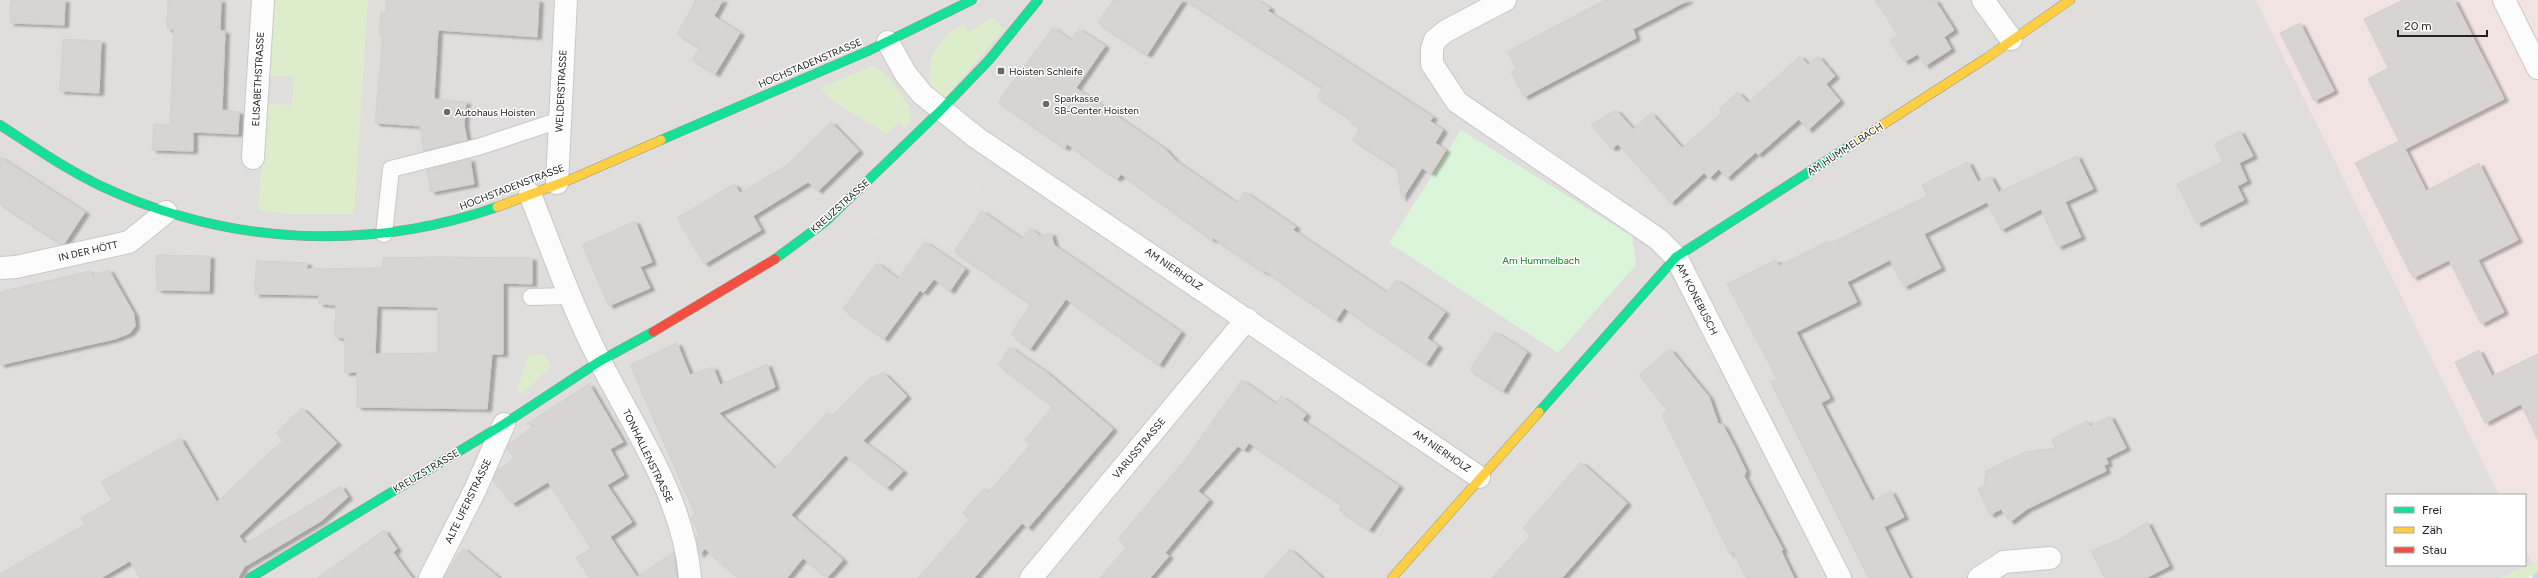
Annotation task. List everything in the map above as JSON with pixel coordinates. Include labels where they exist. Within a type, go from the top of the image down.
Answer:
[{"type":"street","name":"ELISABETHSTRASSE","points":[[253,158],[262,0]]},
{"type":"street","name":"WELDERSTRASSE","points":[[557,183],[566,0]]},
{"type":"street","name":"HOCHSTADENSTRASSE","points":[[0,125],[56,161],[104,187],[166,212],[249,232],[323,238],[384,234],[455,220],[530,194],[888,42],[972,0]]},
{"type":"street","name":"KREUZSTRASSE","points":[[250,578],[504,424],[600,361],[688,312],[783,253],[825,222],[941,110],[989,60],[1038,0]]},
{"type":"street","name":"AM KONEBUSCH","points":[[1505,0],[1446,31],[1435,40],[1432,49],[1432,64],[1457,102],[1658,239],[1676,257],[1840,578]]},
{"type":"street","points":[[1983,0],[2011,39]]},
{"type":"street","name":"AM HUMMELBACH","points":[[1392,578],[1479,477],[1676,257],[1982,61],[2011,39],[2070,0]]},
{"type":"street","points":[[2504,0],[2538,68]]},
{"type":"street","name":"AM NIERHOLZ","points":[[888,42],[905,73],[922,94],[977,138],[1479,477]]},
{"type":"street","points":[[530,194],[570,296],[600,361]]},
{"type":"street","name":"IN DER HÖTT","points":[[0,268],[16,267],[129,242],[166,212]]},
{"type":"street","name":"VARUSSTRASSE","points":[[1031,578],[1247,319]]},
{"type":"street","name":"TONHALLENSTRASSE","points":[[600,361],[666,491],[684,541],[690,578]]},
{"type":"street","name":"ALTE UFERSTRASSE","points":[[430,578],[475,490],[504,424]]},
{"type":"street","points":[[1979,578],[2004,562],[2050,558]]},
{"type":"lane","points":[[384,234],[391,169],[478,147],[560,120]]},
{"type":"lane","points":[[531,297],[570,296]]},
{"type":"shaded area","points":[[0,0],[2256,0],[2499,494],[2386,494],[2386,566],[2526,566],[2526,550],[2533,564],[2500,578],[0,578]]},
{"type":"shaded area","points":[[2256,0],[2538,0],[2538,561],[2533,564],[2526,550],[2526,494],[2499,494]]},
{"type":"shaded area","points":[[940,138],[994,172],[941,248],[924,237],[908,261],[855,223]]},
{"type":"green space","points":[[270,0],[368,0],[354,214],[290,214],[258,210],[266,104],[292,105],[294,77],[265,75]]},
{"type":"green space","points":[[993,17],[1004,29],[943,100],[935,90],[930,80],[929,69],[937,48],[944,38],[953,30],[964,24],[969,32]]},
{"type":"green space","points":[[872,66],[890,80],[902,95],[910,109],[910,121],[905,129],[899,122],[886,134],[827,97],[821,88]]},
{"type":"green space","name":"Am Hummelbach","points":[[1461,130],[1632,236],[1636,265],[1558,353],[1389,243]]},
{"type":"green space","points":[[545,354],[551,367],[522,394],[517,389],[528,356]]},
{"type":"green space","points":[[2538,561],[2538,573],[2526,578],[2500,578]]},
{"type":"building","points":[[11,0],[65,0],[64,25],[10,23]]},
{"type":"building","points":[[168,0],[221,0],[220,31],[225,31],[222,110],[239,112],[238,134],[193,132],[193,151],[152,150],[154,124],[170,125],[174,29],[167,29]]},
{"type":"building","points":[[386,0],[539,0],[537,37],[438,30],[434,99],[466,102],[464,125],[467,140],[424,151],[420,126],[375,123],[383,36],[379,35],[381,12],[386,12]]},
{"type":"building","points":[[696,0],[723,0],[714,16],[740,33],[715,74],[692,59],[700,48],[677,34]]},
{"type":"building","points":[[1113,0],[1183,0],[1147,55],[1098,23]]},
{"type":"building","points":[[1186,0],[1257,0],[1270,8],[1268,11],[1433,117],[1430,121],[1443,130],[1435,143],[1446,150],[1431,174],[1422,168],[1402,199],[1397,168],[1353,140],[1360,128],[1348,120],[1349,118],[1317,97],[1323,88]]},
{"type":"building","points":[[1605,0],[1689,0],[1633,29],[1636,38],[1524,97],[1511,72],[1517,69],[1507,52]]},
{"type":"building","points":[[1875,0],[1935,0],[1954,30],[1944,37],[1951,49],[1925,66],[1918,54],[1904,62],[1890,41],[1898,35]]},
{"type":"building","points":[[2403,0],[2454,0],[2504,99],[2405,149],[2426,191],[2479,163],[2518,240],[2478,260],[2504,312],[2481,324],[2449,260],[2413,278],[2355,163],[2399,141],[2368,79],[2388,68],[2364,19]]},
{"type":"building","points":[[2300,23],[2334,91],[2314,101],[2280,33]]},
{"type":"building","points":[[1053,28],[1071,40],[1079,29],[1105,46],[1076,88],[1165,149],[1176,161],[1237,203],[1245,192],[1296,227],[1293,230],[1387,293],[1396,280],[1445,312],[1427,338],[1438,346],[1426,364],[1344,308],[1336,320],[1265,271],[1264,272],[1213,238],[1212,240],[1121,174],[1117,179],[1067,144],[1065,148],[998,102]]},
{"type":"building","points":[[63,39],[101,41],[99,93],[60,91]]},
{"type":"building","points":[[1800,56],[1808,65],[1818,56],[1835,76],[1826,84],[1840,101],[1808,130],[1799,119],[1758,155],[1756,152],[1727,178],[1719,169],[1710,178],[1704,173],[1671,203],[1618,144],[1612,149],[1591,125],[1616,110],[1633,129],[1651,113],[1682,148],[1722,113],[1719,109],[1738,92],[1748,103]]},
{"type":"building","points":[[831,122],[859,151],[818,191],[808,182],[753,216],[761,230],[704,264],[677,218],[734,184],[740,193],[787,165]]},
{"type":"building","points":[[2240,131],[2253,156],[2239,163],[2247,181],[2237,186],[2244,200],[2197,224],[2177,184],[2223,162],[2214,144]]},
{"type":"building","points":[[2077,156],[2093,189],[2065,202],[2081,237],[2058,247],[2041,209],[2001,230],[1987,202],[1924,234],[1941,268],[1904,287],[1890,260],[1847,282],[1857,302],[1796,332],[1830,398],[1821,403],[1872,501],[1891,491],[1904,517],[1884,527],[1909,578],[1869,578],[1771,382],[1777,379],[1727,284],[1776,260],[1779,266],[1828,241],[1829,244],[1927,196],[1922,185],[1968,162],[1978,182],[1990,176],[1999,192]]},
{"type":"building","points":[[0,157],[85,212],[64,244],[61,244],[0,204]]},
{"type":"building","points":[[470,159],[474,184],[431,192],[427,170]]},
{"type":"building","points":[[982,211],[1022,239],[1030,228],[1040,236],[1051,233],[1054,245],[1181,332],[1159,365],[1066,299],[1030,349],[1011,334],[1031,304],[954,251]]},
{"type":"building","points":[[635,221],[652,262],[640,267],[650,288],[609,306],[582,245]]},
{"type":"building","points":[[925,242],[965,269],[950,291],[934,279],[923,293],[920,290],[884,339],[843,309],[877,263],[898,279]]},
{"type":"building","points":[[156,255],[210,256],[209,291],[157,290]]},
{"type":"building","points":[[383,258],[532,258],[532,284],[503,283],[503,354],[492,354],[487,409],[357,407],[357,372],[345,373],[345,338],[335,337],[336,305],[319,304],[319,295],[255,294],[256,261],[307,263],[307,269],[382,268]],"holes":[[[377,306],[438,307],[438,353],[375,354]]]},
{"type":"building","points":[[109,270],[134,314],[135,326],[130,333],[115,339],[0,365],[0,292],[90,271],[92,275]]},
{"type":"building","points":[[1495,332],[1527,352],[1503,391],[1470,370]]},
{"type":"building","points":[[677,343],[690,375],[713,367],[720,385],[767,364],[775,387],[719,413],[775,469],[827,413],[832,416],[870,378],[884,373],[907,396],[863,441],[903,471],[887,488],[845,455],[791,515],[843,560],[827,578],[803,558],[787,578],[738,578],[705,549],[699,555],[696,537],[699,535],[691,517],[695,514],[630,365]]},
{"type":"building","points":[[1010,347],[1046,372],[1113,429],[1028,528],[1022,523],[974,578],[918,578],[970,519],[963,513],[984,488],[989,492],[1030,445],[1025,440],[1053,406],[998,365]]},
{"type":"building","points":[[1670,349],[1709,397],[1718,423],[1723,425],[1735,448],[1746,471],[1744,476],[1783,550],[1781,551],[1794,578],[1746,578],[1733,552],[1730,554],[1662,415],[1667,410],[1639,375]]},
{"type":"building","points":[[2479,350],[2492,376],[2538,354],[2538,440],[2521,404],[2485,423],[2455,362]]},
{"type":"building","points":[[1242,380],[1276,404],[1281,396],[1306,414],[1302,420],[1399,486],[1369,530],[1339,510],[1342,505],[1249,443],[1244,450],[1238,446],[1198,491],[1209,500],[1165,553],[1169,556],[1150,578],[1100,578],[1126,547],[1118,539],[1184,461]]},
{"type":"building","points":[[589,384],[623,442],[610,449],[624,475],[607,485],[632,522],[610,537],[637,577],[674,552],[677,578],[590,578],[576,558],[591,548],[548,482],[512,504],[493,480],[498,470],[514,458],[507,448],[508,445],[535,425],[527,424]]},
{"type":"building","points":[[302,408],[337,443],[239,536],[245,544],[341,486],[348,497],[321,521],[244,567],[238,578],[140,578],[130,561],[101,578],[0,578],[0,574],[85,524],[81,518],[112,500],[101,482],[180,438],[217,502],[283,440],[276,433]]},
{"type":"building","points":[[2110,416],[2126,448],[2106,458],[2108,464],[2104,465],[2106,471],[2027,509],[2010,522],[2001,509],[1990,515],[1978,489],[1984,485],[1986,471],[2025,452],[2056,448],[2052,439],[2087,421],[2090,426]]},
{"type":"building","points":[[1581,462],[1627,503],[1562,578],[1492,578],[1531,535],[1523,528]]},
{"type":"building","points":[[2147,522],[2169,566],[2146,578],[2105,578],[2091,551],[2120,539]]},
{"type":"building","points":[[384,530],[397,549],[393,552],[412,578],[318,578]]},
{"type":"building","points":[[463,548],[499,578],[444,578]]},
{"type":"building","points":[[1290,549],[1322,578],[1264,578]]},
{"type":"traffic: fast","points":[[661,140],[868,51],[972,0]]},
{"type":"traffic: fast","points":[[775,259],[825,222],[941,110],[989,60],[1038,0]]},
{"type":"traffic: fast","points":[[0,125],[64,166],[103,187],[151,206],[199,221],[249,231],[298,236],[349,236],[399,231],[448,221],[497,207]]},
{"type":"traffic: fast","points":[[1539,412],[1676,257],[1851,145]]},
{"type":"traffic: fast","points":[[250,578],[504,424],[600,361],[653,332]]},
{"type":"traffic: slow","points":[[1851,145],[1988,57],[2070,0]]},
{"type":"traffic: slow","points":[[497,207],[574,178],[661,140]]},
{"type":"traffic: slow","points":[[1392,578],[1539,412]]},
{"type":"traffic: jam","points":[[653,332],[775,259]]},
{"type":"place","name":"Hoisten Schleife","points":[[1001,71]]},
{"type":"place","name":"Sparkasse SB-Center Hoisten","points":[[1046,104]]},
{"type":"place","name":"Autohaus Hoisten","points":[[447,112]]}]
